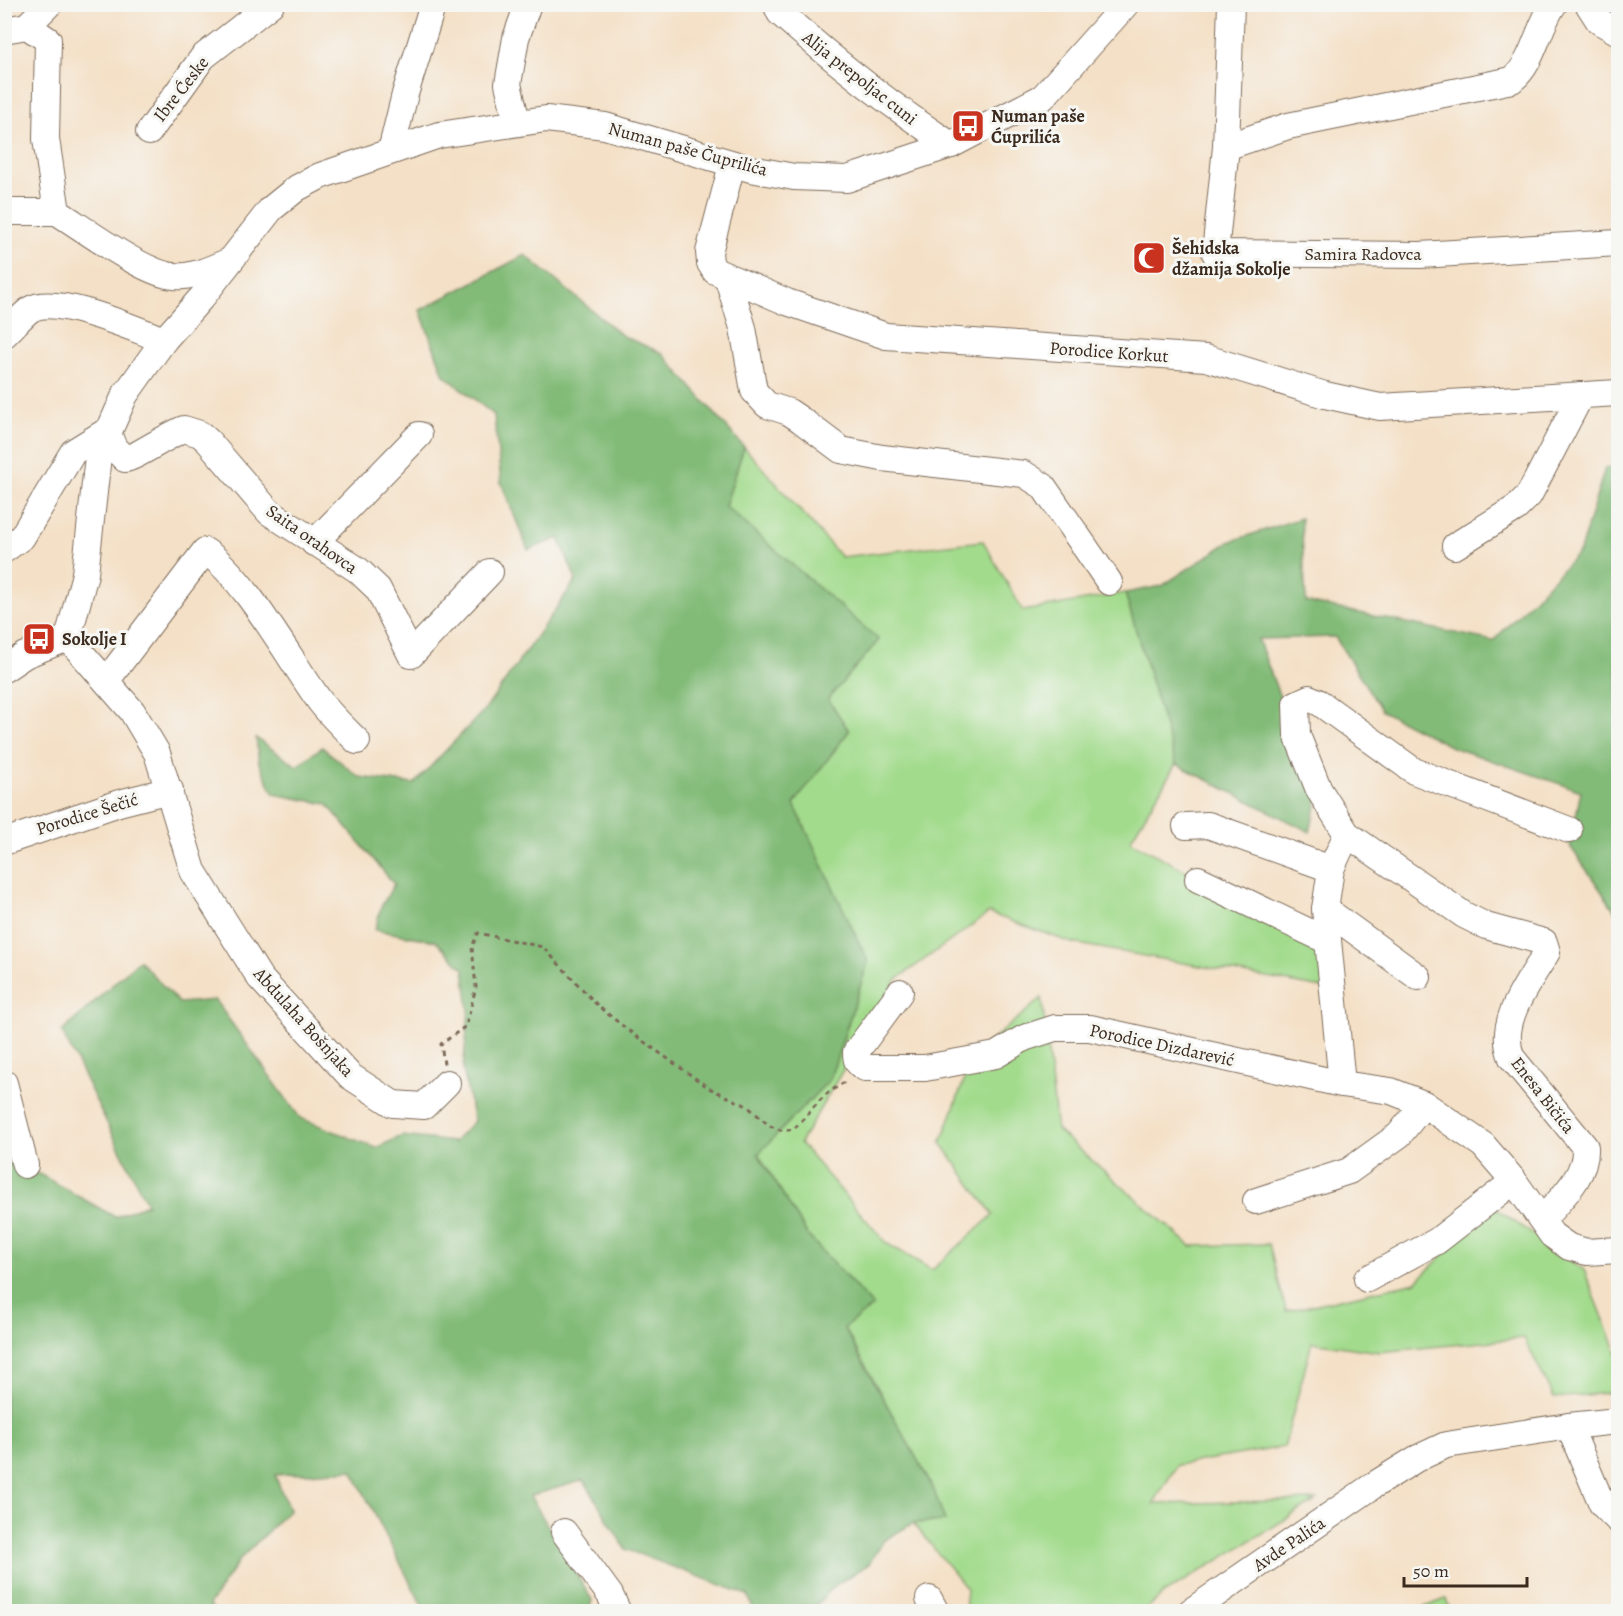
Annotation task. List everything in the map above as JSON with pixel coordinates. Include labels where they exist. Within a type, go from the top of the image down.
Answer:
[{"type":"street","points":[[48,4],[27,32],[57,212]]},
{"type":"street","name":"Ibre Ćeske","points":[[149,132],[203,57],[271,4]]},
{"type":"street","points":[[391,151],[405,94],[433,4]]},
{"type":"street","points":[[517,122],[508,84],[516,38],[528,4]]},
{"type":"street","name":"Alija prepoljac cuni","points":[[776,4],[780,13],[835,62],[897,110],[951,145]]},
{"type":"street","name":"Numan paše Čuprilića","points":[[68,638],[84,574],[98,456],[107,431],[125,395],[164,340],[203,296],[227,262],[271,209],[297,188],[320,176],[439,135],[546,119],[605,126],[732,165],[794,177],[847,179],[951,145],[1043,97],[1126,4]]},
{"type":"street","name":"Samira Radovca","points":[[1231,4],[1226,147],[1215,253],[1420,255],[1618,243]]},
{"type":"street","points":[[1226,147],[1288,126],[1462,88],[1512,80],[1523,71],[1538,31],[1554,4]]},
{"type":"street","name":"Porodice Korkut","points":[[732,165],[709,252],[710,263],[715,271],[728,279],[886,336],[1206,358],[1325,395],[1380,407],[1618,393]]},
{"type":"street","points":[[4,212],[57,212],[148,268],[166,275],[186,275],[227,262]]},
{"type":"street","points":[[728,279],[743,328],[754,391],[759,399],[801,420],[841,450],[882,458],[1024,474],[1036,480],[1043,486],[1109,582]]},
{"type":"street","points":[[4,335],[32,309],[51,306],[84,310],[164,340]]},
{"type":"street","points":[[1455,546],[1516,508],[1529,495],[1581,395]]},
{"type":"street","name":"Saita orahovca","points":[[107,431],[114,448],[125,459],[130,459],[173,433],[184,429],[200,434],[268,512],[358,570],[378,589],[411,655],[490,572]]},
{"type":"street","points":[[4,550],[22,537],[73,452],[107,431]]},
{"type":"street","points":[[314,543],[419,435]]},
{"type":"street","points":[[107,680],[205,551],[218,559],[230,574],[321,703],[357,741]]},
{"type":"street","points":[[4,669],[26,655],[68,638]]},
{"type":"street","name":"Abdulaha Bošnjaka","points":[[68,638],[132,711],[157,753],[193,871],[260,978],[350,1076],[393,1104],[424,1106],[447,1083]]},
{"type":"street","name":"Enesa Bičića","points":[[1543,1219],[1575,1181],[1582,1169],[1585,1157],[1585,1147],[1512,1058],[1507,1046],[1509,1021],[1547,952],[1547,946],[1544,942],[1486,926],[1464,915],[1347,834],[1319,790],[1297,735],[1294,713],[1296,704],[1302,699],[1320,702],[1414,771],[1569,830]]},
{"type":"street","name":"Porodice Šečić","points":[[4,842],[119,803],[170,790]]},
{"type":"street","points":[[1186,826],[1208,825],[1331,869]]},
{"type":"street","points":[[1347,834],[1331,869],[1324,909],[1342,1084],[1391,1091],[1424,1104],[1483,1145],[1514,1180],[1552,1235],[1569,1247],[1587,1252],[1618,1250]]},
{"type":"street","points":[[1198,879],[1328,941]]},
{"type":"street","points":[[1324,909],[1418,977]]},
{"type":"street","points":[[865,1068],[856,1060],[856,1052],[900,992]]},
{"type":"street","name":"Porodice Dizdarević","points":[[865,1068],[925,1068],[996,1055],[1024,1038],[1055,1028],[1090,1028],[1342,1084]]},
{"type":"street","points":[[4,1083],[25,1165]]},
{"type":"street","points":[[1256,1201],[1349,1171],[1399,1135],[1424,1104]]},
{"type":"street","points":[[1367,1279],[1437,1241],[1514,1180]]},
{"type":"street","points":[[1618,1421],[1569,1426],[1602,1504],[1618,1520]]},
{"type":"street","name":"Avde Palića","points":[[1202,1608],[1374,1485],[1416,1459],[1446,1445],[1569,1426]]},
{"type":"street","points":[[564,1532],[610,1596],[618,1611]]},
{"type":"path","points":[[447,1083],[441,1044],[466,1026],[476,987],[472,947],[478,933],[543,946],[599,1006],[633,1034],[709,1088],[747,1106],[770,1126],[783,1131],[794,1129],[825,1095],[865,1068]]},
{"type":"green space","points":[[525,255],[623,336],[662,353],[744,447],[725,506],[879,640],[828,699],[849,731],[794,804],[868,962],[830,1079],[758,1154],[809,1237],[873,1306],[844,1328],[933,1488],[945,1521],[913,1523],[883,1541],[869,1564],[837,1584],[810,1611],[754,1611],[748,1595],[625,1549],[584,1480],[530,1496],[592,1600],[589,1611],[425,1611],[352,1470],[275,1475],[289,1510],[240,1559],[209,1605],[215,1611],[190,1611],[186,1608],[184,1612],[5,1611],[4,1154],[115,1217],[147,1204],[62,1032],[139,960],[179,1003],[215,1000],[300,1118],[376,1148],[402,1136],[454,1142],[474,1121],[463,1070],[469,1010],[464,969],[436,941],[375,930],[381,907],[394,884],[327,804],[274,794],[259,763],[256,738],[297,766],[322,747],[359,777],[414,784],[487,707],[576,580],[559,538],[528,550],[501,482],[494,415],[444,375],[420,310]]},
{"type":"green space","points":[[744,447],[841,557],[983,541],[1023,611],[1125,593],[1176,764],[1130,841],[1321,943],[1328,989],[1072,943],[989,913],[896,980],[800,1143],[886,1243],[932,1270],[993,1215],[941,1143],[973,1056],[1042,998],[1057,1130],[1191,1246],[1269,1244],[1286,1311],[1416,1282],[1492,1206],[1584,1270],[1618,1355],[1618,1392],[1554,1398],[1524,1338],[1379,1352],[1312,1342],[1284,1447],[1177,1465],[1153,1504],[1317,1500],[1163,1594],[1144,1611],[965,1611],[967,1589],[913,1523],[945,1521],[933,1488],[844,1327],[873,1306],[809,1237],[758,1154],[830,1079],[868,962],[793,804],[849,731],[828,699],[725,506]]},
{"type":"green space","points":[[1618,466],[1618,915],[1570,846],[1581,791],[1452,747],[1382,711],[1335,637],[1258,639],[1318,798],[1310,832],[1176,764],[1125,593],[1162,586],[1229,542],[1301,518],[1306,602],[1493,641],[1580,551],[1605,468]]},
{"type":"green space","points":[[1446,1599],[1450,1611],[1414,1611]]},
{"type":"place","name":"Numan paše Ćuprilića","points":[[968,126]]},
{"type":"place","name":"Šehidska džamija Sokolje","points":[[1149,258]]},
{"type":"place","name":"Sokolje I","points":[[39,639]]}]
